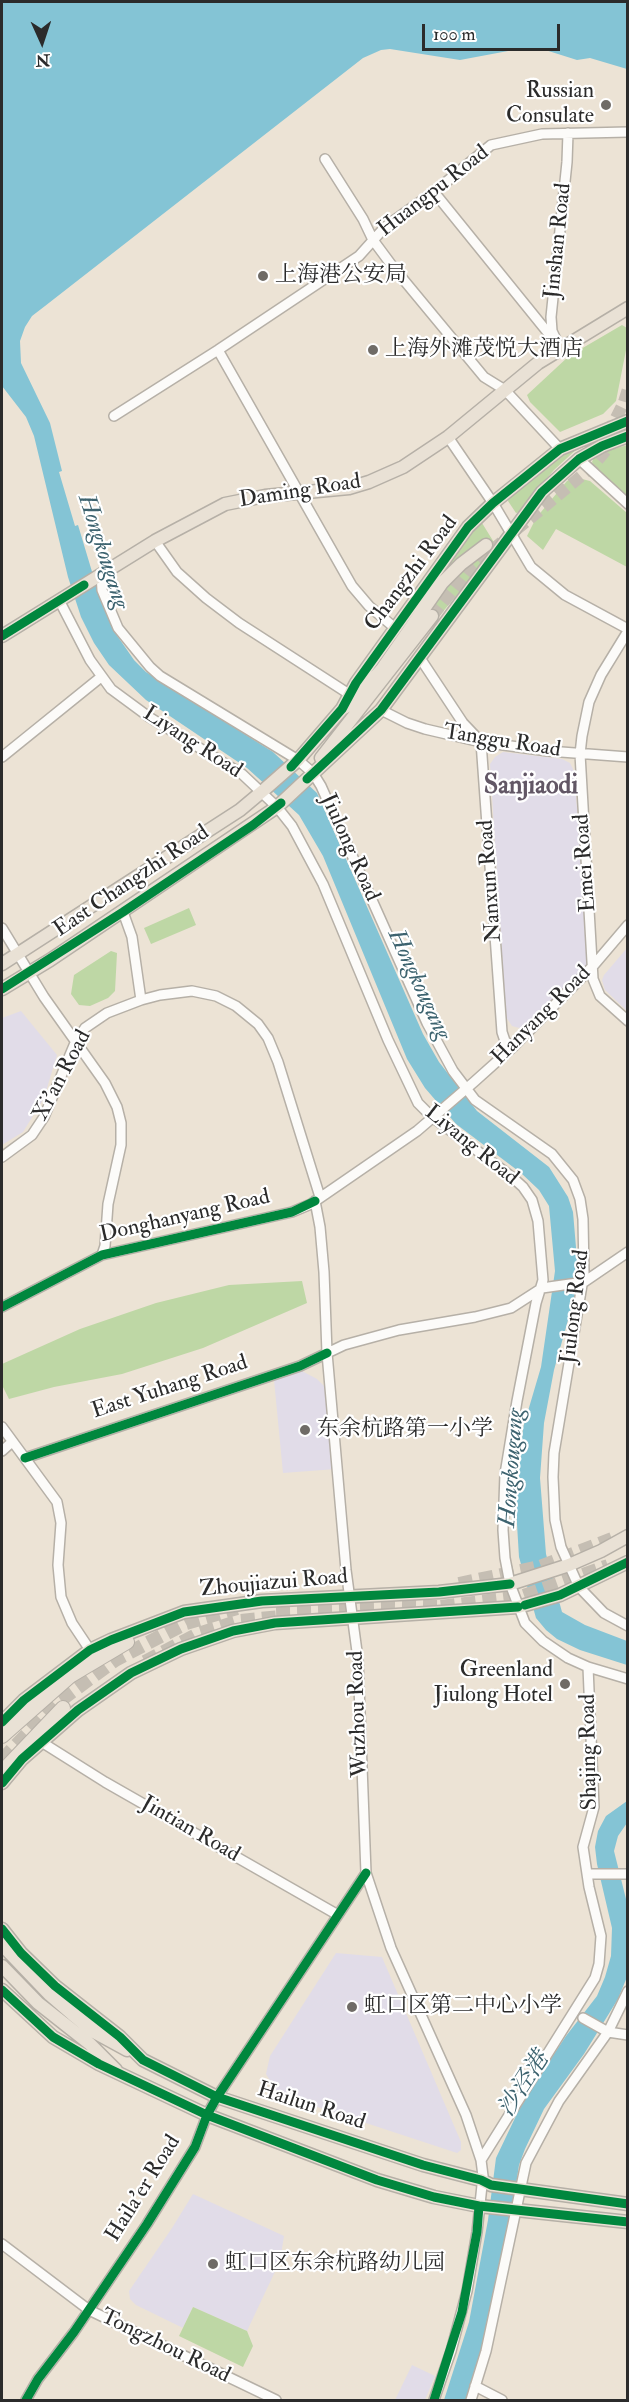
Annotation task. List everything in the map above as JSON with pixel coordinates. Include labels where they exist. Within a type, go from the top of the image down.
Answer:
[{"type":"highway","points":[[2,1736],[70,1676],[127,1642]]},
{"type":"highway","points":[[2,1772],[63,1708]]},
{"type":"main road","name":"Daming Road","points":[[2,636],[155,541],[225,504],[243,499],[350,488],[403,467],[448,437],[560,348],[627,308]]},
{"type":"main road","name":"Changzhi Road","points":[[264,791],[294,763],[342,710],[349,694],[468,527],[493,503],[561,449],[627,421]]},
{"type":"main road","points":[[313,772],[381,710],[542,492],[579,459],[627,436]]},
{"type":"main road","points":[[342,710],[354,701],[382,669],[442,583],[461,564],[486,545]]},
{"type":"main road","points":[[313,772],[322,754],[377,689],[432,616]]},
{"type":"main road","name":"East Changzhi Road","points":[[2,989],[123,912],[279,805],[313,772]]},
{"type":"main road","name":"East Changzhi Road","points":[[2,964],[240,810],[264,791]]},
{"type":"main road","name":"Zhoujiazui Road","points":[[2,1722],[24,1700],[90,1650],[119,1636],[184,1612],[262,1601],[449,1591],[515,1582],[569,1565],[627,1536]]},
{"type":"main road","name":"Zhoujiazui Road","points":[[2,1783],[21,1759],[43,1743],[78,1710],[131,1673],[181,1649],[233,1631],[275,1623],[522,1606],[560,1595],[627,1562]]},
{"type":"main road","name":"Hailun Road","points":[[2,1929],[21,1953],[55,1986],[120,2037],[143,2060],[217,2097],[423,2165],[486,2183],[627,2204]]},
{"type":"main road","points":[[2,1946],[50,1995],[94,2032],[143,2060]]},
{"type":"main road","points":[[2,1966],[38,2003],[90,2044],[120,2074]]},
{"type":"main road","name":"Hailun Road","points":[[2,1990],[53,2037],[84,2056],[207,2115],[377,2180],[434,2197],[484,2207],[627,2222]]},
{"type":"street","name":"Huangpu Road","points":[[114,416],[359,256],[385,227],[434,192],[491,146],[542,134],[627,132]]},
{"type":"street","name":"Jinshan Road","points":[[560,348],[552,331],[551,317],[568,133]]},
{"type":"street","points":[[325,159],[363,219],[373,240],[484,377],[505,390],[561,449]]},
{"type":"street","points":[[434,192],[560,348]]},
{"type":"street","points":[[218,350],[352,586],[369,606],[395,628]]},
{"type":"street","points":[[448,437],[493,503],[531,567],[551,585],[627,630]]},
{"type":"street","points":[[579,459],[627,504]]},
{"type":"street","points":[[155,541],[177,572],[206,598],[239,623],[349,694]]},
{"type":"street","name":"Jiulong Road","points":[[93,579],[102,590],[118,628],[160,676],[294,763],[313,772],[427,1023],[464,1090],[552,1154],[573,1179],[580,1199],[583,1219],[580,1282],[554,1453],[553,1477],[557,1534],[579,1587],[599,1609],[627,1626]]},
{"type":"street","name":"Liyang Road","points":[[64,597],[101,677],[111,688],[149,717],[227,763],[279,805],[299,836],[323,884],[388,1040],[415,1097],[431,1116],[512,1178],[532,1200],[537,1221],[543,1273],[542,1288],[536,1303],[505,1474],[504,1558],[515,1582],[525,1623],[543,1641],[568,1658],[627,1679]]},
{"type":"street","name":"Emei Road","points":[[627,630],[601,675],[590,702],[580,754],[593,979],[600,996],[627,1021]]},
{"type":"street","points":[[420,658],[463,723],[481,742]]},
{"type":"street","points":[[2,757],[101,677]]},
{"type":"street","name":"Tanggu Road","points":[[381,710],[425,729],[481,742],[580,754],[627,757]]},
{"type":"street","name":"Nanxun Road","points":[[481,742],[502,1032],[505,1041],[513,1047]]},
{"type":"street","points":[[123,912],[132,937],[141,1000]]},
{"type":"street","name":"Hanyang Road","points":[[452,1100],[513,1047],[593,966],[627,926]]},
{"type":"street","points":[[2,928],[75,1043],[105,1083],[117,1107],[121,1123],[121,1145],[108,1204],[105,1246],[102,1255]]},
{"type":"street","name":"Xi'an Road","points":[[2,1157],[32,1135],[44,1117],[75,1043],[85,1028],[95,1020],[141,1000],[177,992],[204,993],[236,1006],[258,1024],[268,1038],[275,1053],[318,1199]]},
{"type":"street","name":"Donghanyang Road","points":[[2,1307],[102,1255],[292,1212],[318,1199],[417,1131],[431,1116],[452,1100]]},
{"type":"street","name":"Wuzhou Road","points":[[318,1199],[327,1353],[346,1570],[358,1659],[366,1873],[391,1948],[466,2115],[486,2183],[484,2207],[462,2312],[434,2400]]},
{"type":"street","points":[[580,1282],[627,1252]]},
{"type":"street","name":"East Yuhang Road","points":[[25,1458],[290,1369],[344,1345],[383,1334],[511,1308],[542,1288],[580,1282]]},
{"type":"street","points":[[2,1427],[49,1489],[59,1509],[61,1531],[58,1565],[61,1597],[72,1623],[90,1650]]},
{"type":"street","points":[[2,1451],[12,1442]]},
{"type":"street","name":"Shajing Road","points":[[481,2160],[595,1978],[601,1951],[601,1936],[591,1874],[583,1847],[594,1807],[588,1667]]},
{"type":"street","name":"Jintian Road","points":[[43,1743],[105,1782],[338,1915]]},
{"type":"street","name":"Haila'er Road","points":[[26,2400],[38,2379],[89,2310],[195,2147],[207,2115],[217,2097],[366,1873]]},
{"type":"street","points":[[591,1874],[623,1874]]},
{"type":"street","points":[[471,2400],[486,2351],[517,2188],[526,2163],[543,2128],[627,1991]]},
{"type":"street","points":[[583,2018],[605,2030],[627,2035]]},
{"type":"street","name":"Tongzhou Road","points":[[2,2244],[89,2310],[276,2400]]},
{"type":"street","points":[[475,2386],[502,2400]]},
{"type":"shaded area","points":[[503,752],[562,759],[570,763],[574,771],[589,964],[523,1029],[512,1026],[506,1017],[490,764]]},
{"type":"shaded area","points":[[627,948],[627,1011],[605,990],[602,980]]},
{"type":"shaded area","points":[[21,1011],[57,1055],[44,1098],[23,1132],[2,1145],[2,1018]]},
{"type":"shaded area","name":"东余杭路第一小学","points":[[302,1371],[317,1379],[328,1390],[336,1469],[283,1473],[274,1380]]},
{"type":"shaded area","name":"虹口区第二中心小学","points":[[336,1953],[382,1957],[461,2142],[461,2150],[457,2153],[278,2094],[266,2074],[270,2056]]},
{"type":"shaded area","name":"虹口区东余杭路幼儿园","points":[[193,2194],[284,2236],[280,2261],[247,2331],[193,2307],[183,2328],[136,2305],[130,2299],[129,2291]]},
{"type":"shaded area","points":[[412,2365],[435,2376],[425,2400],[395,2400]]},
{"type":"green space","points":[[622,325],[627,328],[627,345],[616,401],[603,414],[560,432],[530,402],[527,395],[569,356]]},
{"type":"green space","points":[[627,445],[627,496],[595,468],[592,462],[595,455]]},
{"type":"green space","points":[[573,447],[579,447],[554,470],[520,512],[516,513],[508,501],[509,497],[554,459]]},
{"type":"green space","points":[[574,477],[590,481],[627,513],[627,567],[556,529],[543,550],[527,536],[536,518],[567,481]]},
{"type":"green space","points":[[479,523],[482,523],[495,544],[495,549],[436,620],[426,612],[445,572],[443,569]]},
{"type":"green space","points":[[189,908],[196,925],[151,944],[144,928]]},
{"type":"green space","points":[[111,951],[117,953],[115,991],[108,998],[90,1006],[79,1005],[71,994],[74,975]]},
{"type":"green space","points":[[302,1281],[307,1303],[203,1348],[122,1374],[54,1387],[9,1399],[2,1385],[2,1364],[80,1329],[156,1303],[229,1285]]},
{"type":"green space","points":[[193,2307],[247,2331],[253,2346],[243,2367],[179,2336]]},
{"type":"water","points":[[2,2],[627,2],[627,69],[590,58],[577,60],[539,48],[524,48],[460,60],[390,49],[381,50],[363,58],[32,316],[20,341],[21,363],[50,423],[62,471],[59,472],[75,526],[78,525],[99,595],[116,634],[134,660],[146,672],[273,752],[317,793],[423,1034],[439,1062],[477,1111],[549,1167],[568,1197],[573,1212],[578,1271],[575,1295],[554,1370],[544,1423],[540,1478],[546,1554],[562,1612],[585,1625],[627,1641],[627,1665],[580,1650],[557,1639],[546,1630],[536,1618],[519,1557],[516,1508],[523,1428],[541,1367],[555,1271],[549,1206],[539,1190],[521,1173],[456,1124],[425,1088],[407,1059],[323,856],[299,815],[247,768],[146,700],[109,665],[94,643],[81,617],[68,577],[34,436],[26,417],[2,386]]},
{"type":"water","points":[[627,1801],[627,1823],[618,1836],[614,1851],[627,1903],[627,1977],[618,1999],[584,2054],[544,2109],[525,2149],[519,2165],[511,2219],[486,2338],[467,2400],[444,2400],[469,2322],[488,2220],[496,2158],[524,2099],[566,2036],[597,1996],[605,1977],[611,1956],[612,1928],[595,1847],[598,1831],[606,1816]]},
{"type":"tunnel","points":[[608,434],[628,389]]},
{"type":"tunnel","points":[[516,530],[592,467],[612,443],[627,417]]},
{"type":"tunnel","points":[[432,616],[469,570],[503,541]]},
{"type":"tunnel","points":[[459,1584],[540,1567],[612,1539]]},
{"type":"tunnel","points":[[441,1607],[521,1597],[608,1566]]},
{"type":"tunnel","points":[[276,1609],[441,1607]]},
{"type":"tunnel","points":[[2,1760],[58,1702],[115,1660],[186,1623],[237,1608]]},
{"type":"tunnel","points":[[145,1662],[198,1634],[240,1621],[290,1616]]},
{"type":"cycle path","points":[[291,767],[342,709],[356,683],[468,527],[493,503],[560,449],[628,421]]},
{"type":"cycle path","points":[[307,779],[381,710],[542,492],[579,459],[602,446],[628,436]]},
{"type":"cycle path","points":[[2,636],[84,585]]},
{"type":"cycle path","points":[[2,989],[123,912],[253,825],[281,803]]},
{"type":"cycle path","points":[[2,1307],[102,1255],[292,1212],[315,1201]]},
{"type":"cycle path","points":[[25,1458],[300,1366],[327,1353]]},
{"type":"cycle path","points":[[525,1605],[560,1595],[628,1562]]},
{"type":"cycle path","points":[[2,1722],[24,1700],[90,1650],[184,1612],[262,1601],[439,1592],[510,1584]]},
{"type":"cycle path","points":[[2,1783],[22,1759],[78,1710],[131,1673],[181,1649],[233,1631],[275,1623],[518,1607]]},
{"type":"cycle path","points":[[26,2400],[38,2379],[74,2332],[147,2224],[195,2147],[207,2115],[217,2097],[366,1873]]},
{"type":"cycle path","points":[[2,1929],[21,1953],[55,1986],[120,2037],[143,2060],[217,2097],[491,2185],[628,2204]]},
{"type":"cycle path","points":[[2,1990],[53,2037],[99,2064],[207,2115],[377,2180],[434,2197],[479,2206],[628,2222]]},
{"type":"cycle path","points":[[434,2400],[462,2312],[477,2232],[479,2206]]},
{"type":"place","name":"Russian Consulate","points":[[606,105]]},
{"type":"place","name":"上海港公安局","points":[[263,276]]},
{"type":"place","name":"上海外滩茂悦大酒店","points":[[373,350]]},
{"type":"place","name":"东余杭路第一小学","points":[[305,1430]]},
{"type":"place","name":"Greenland Jiulong Hotel","points":[[565,1684]]},
{"type":"place","name":"虹口区第二中心小学","points":[[352,2007]]},
{"type":"place","name":"虹口区东余杭路幼儿园","points":[[213,2264]]},
{"type":"district","name":"Sanjiaodi","points":[[531,787]]},
{"type":"water label","name":"Hongkougang","points":[[102,552]]},
{"type":"water label","name":"Hongkougang","points":[[418,985]]},
{"type":"water label","name":"Hongkougang","points":[[513,1468]]},
{"type":"water label","name":"沙泾港","points":[[525,2085]]}]
